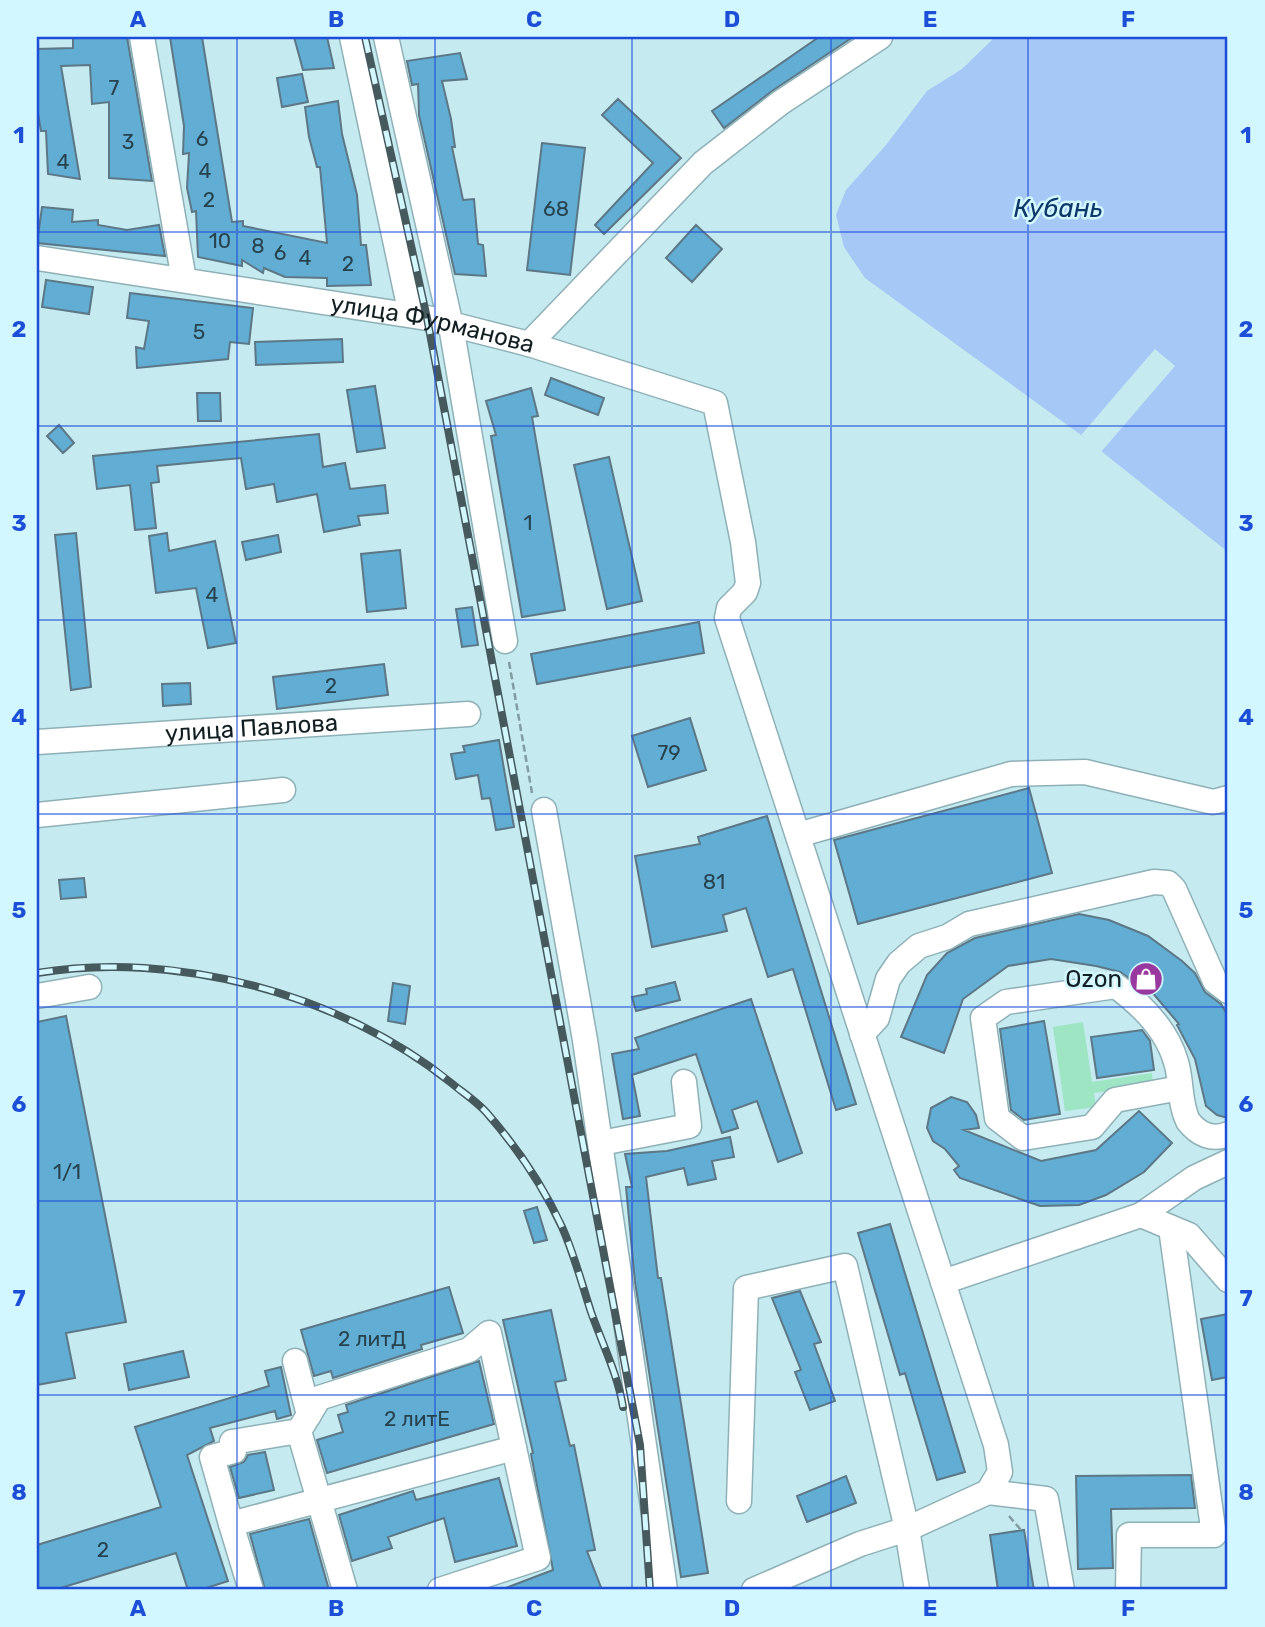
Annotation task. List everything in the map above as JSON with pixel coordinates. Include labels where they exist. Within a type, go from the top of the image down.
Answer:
[{"type":"street","points":[[142,37],[184,280]]},
{"type":"street","points":[[352,37],[411,315]]},
{"type":"street","points":[[386,37],[451,326],[505,641]]},
{"type":"street","name":"улица Фурманова","points":[[37,258],[411,315],[529,345],[703,163],[780,103],[880,37]]},
{"type":"street","points":[[529,345],[715,403],[748,583],[745,592],[729,608],[727,618],[996,1445],[1000,1472],[989,1492]]},
{"type":"street","name":"улица Павлова","points":[[37,742],[467,714]]},
{"type":"street","points":[[798,835],[1011,774],[1085,772],[1213,802],[1228,798]]},
{"type":"street","points":[[37,815],[283,790]]},
{"type":"street","points":[[544,810],[601,1143],[665,1590]]},
{"type":"street","points":[[862,1034],[877,1018],[892,971],[919,946],[947,937],[969,924],[1161,881],[1168,883],[1178,896],[1215,981],[1228,991]]},
{"type":"street","points":[[943,1282],[1141,1215],[1226,1152],[1222,1137],[1207,1136],[1193,1128],[1184,1113],[1176,1062],[1162,1032],[1141,1006],[1116,986],[1006,1002],[983,1018],[998,1118],[1023,1138],[1086,1129],[1096,1123],[1115,1100],[1180,1088]]},
{"type":"street","points":[[37,996],[89,987]]},
{"type":"street","points":[[601,1143],[689,1126],[684,1082]]},
{"type":"street","points":[[1141,1215],[1189,1235],[1228,1280]]},
{"type":"street","points":[[1128,1590],[1129,1535],[1214,1535],[1171,1228]]},
{"type":"street","points":[[739,1501],[747,1288],[845,1266],[907,1529],[917,1590]]},
{"type":"street","points":[[251,1590],[212,1457],[234,1451],[232,1442],[304,1423],[319,1398],[469,1350],[489,1333],[538,1558],[440,1590]]},
{"type":"street","points":[[295,1361],[318,1501],[345,1590]]},
{"type":"street","points":[[232,1524],[514,1448]]},
{"type":"street","points":[[754,1590],[860,1544],[907,1529],[989,1492],[1046,1499],[1062,1590]]},
{"type":"path","points":[[505,641],[535,806],[544,810]]},
{"type":"green space","points":[[1083,1022],[1092,1082],[1152,1073],[1153,1085],[1094,1093],[1096,1107],[1065,1111],[1053,1027]]},
{"type":"water","name":"Кубань","points":[[995,37],[1228,37],[1228,552],[1081,435],[865,278],[844,247],[836,215],[846,190],[886,145],[927,91],[962,69]]},
{"type":"pier","points":[[1155,349],[1175,366],[1101,452],[1081,435]]},
{"type":"building","points":[[127,37],[152,181],[109,178],[109,102],[92,104],[90,65],[61,66],[80,179],[48,174],[46,131],[41,131],[37,108],[37,49],[73,48],[73,38]]},
{"type":"building","points":[[170,37],[202,37],[232,222],[243,221],[243,226],[327,243],[320,167],[317,167],[309,137],[305,107],[338,101],[342,134],[357,195],[361,245],[366,245],[371,285],[327,286],[327,278],[285,277],[264,268],[263,273],[242,260],[242,266],[198,257],[196,211],[192,212],[187,188],[189,153],[183,154],[184,126]]},
{"type":"building","points":[[294,37],[327,37],[334,68],[303,70]]},
{"type":"building","points":[[819,37],[853,37],[772,91],[724,128],[712,111]]},
{"type":"building","points":[[460,53],[467,79],[442,81],[451,119],[455,147],[452,147],[463,200],[474,199],[478,244],[483,245],[486,276],[455,274],[419,115],[418,84],[412,85],[407,61]]},
{"type":"building","points":[[302,74],[308,102],[282,107],[277,78]]},
{"type":"building","points":[[618,99],[681,158],[604,234],[595,225],[653,163],[602,115]]},
{"type":"building","points":[[542,143],[585,148],[570,275],[527,270]]},
{"type":"building","points":[[42,207],[73,210],[72,222],[98,220],[98,225],[127,230],[159,225],[165,256],[37,243]]},
{"type":"building","points":[[696,225],[722,249],[692,282],[666,258]]},
{"type":"building","points":[[46,280],[93,287],[89,314],[42,307]]},
{"type":"building","points":[[130,293],[253,308],[249,344],[230,342],[228,359],[137,368],[136,347],[144,349],[149,321],[127,318]]},
{"type":"building","points":[[342,339],[343,362],[256,365],[255,342]]},
{"type":"building","points":[[551,378],[604,398],[598,415],[545,395]]},
{"type":"building","points":[[375,386],[385,448],[357,452],[347,390]]},
{"type":"building","points":[[531,388],[538,416],[532,417],[565,610],[522,617],[491,436],[496,435],[486,401]]},
{"type":"building","points":[[197,393],[220,393],[221,421],[198,421]]},
{"type":"building","points":[[59,425],[74,443],[63,453],[47,436]]},
{"type":"building","points":[[319,434],[323,467],[345,463],[350,489],[385,485],[388,513],[358,516],[360,525],[324,532],[317,494],[277,502],[274,484],[246,489],[241,458],[157,466],[159,482],[151,483],[156,528],[135,530],[130,485],[97,489],[93,456]]},
{"type":"building","points":[[609,457],[642,601],[607,609],[574,465]]},
{"type":"building","points":[[76,533],[91,687],[71,690],[55,535]]},
{"type":"building","points":[[167,533],[169,551],[215,541],[236,643],[208,648],[196,588],[156,593],[149,536]]},
{"type":"building","points":[[278,535],[281,552],[246,560],[242,542]]},
{"type":"building","points":[[400,550],[406,608],[367,612],[361,554]]},
{"type":"building","points":[[472,607],[478,645],[462,647],[456,609]]},
{"type":"building","points":[[699,622],[704,653],[537,684],[531,654]]},
{"type":"building","points":[[384,664],[388,695],[277,709],[273,677]]},
{"type":"building","points":[[190,683],[191,704],[163,706],[162,684]]},
{"type":"building","points":[[690,718],[706,770],[648,787],[632,736]]},
{"type":"building","points":[[499,740],[514,827],[496,830],[490,798],[482,799],[478,775],[456,779],[451,754],[465,752],[463,746]]},
{"type":"building","points":[[1029,788],[1052,873],[858,924],[834,840]]},
{"type":"building","points":[[767,816],[856,1104],[836,1110],[793,969],[768,977],[746,908],[723,915],[727,931],[652,947],[635,856],[700,844],[698,837]]},
{"type":"building","points":[[84,878],[86,897],[61,899],[59,880]]},
{"type":"building","points":[[1079,914],[1109,920],[1148,936],[1195,973],[1205,992],[1221,1004],[1228,1016],[1228,1118],[1217,1115],[1206,1106],[1195,1059],[1177,1025],[1179,1024],[1140,978],[1142,987],[1120,972],[1096,966],[1051,959],[1008,966],[963,999],[944,1053],[901,1037],[927,975],[947,953],[975,938]]},
{"type":"building","points":[[675,982],[680,1000],[636,1011],[632,997],[647,994],[646,989]]},
{"type":"building","points":[[393,983],[410,986],[405,1024],[388,1021]]},
{"type":"building","points":[[751,999],[802,1153],[778,1162],[757,1101],[732,1110],[738,1128],[722,1133],[696,1054],[632,1075],[640,1116],[623,1119],[612,1054],[639,1049],[635,1038]]},
{"type":"building","points":[[66,1016],[126,1322],[66,1333],[75,1378],[37,1385],[37,1022]]},
{"type":"building","points":[[1044,1021],[1060,1114],[1024,1120],[1011,1110],[1000,1029]]},
{"type":"building","points":[[1142,1030],[1150,1041],[1154,1070],[1097,1078],[1091,1037]]},
{"type":"building","points":[[951,1097],[967,1102],[976,1115],[979,1128],[964,1130],[1041,1161],[1096,1150],[1139,1111],[1172,1143],[1144,1172],[1106,1195],[1079,1205],[1040,1206],[960,1178],[954,1170],[959,1166],[945,1149],[933,1141],[927,1128],[931,1108]]},
{"type":"building","points":[[730,1137],[734,1157],[712,1161],[716,1179],[688,1185],[684,1168],[646,1177],[658,1278],[661,1278],[708,1573],[681,1577],[635,1282],[626,1187],[632,1187],[625,1154],[667,1151]]},
{"type":"building","points":[[537,1207],[547,1240],[534,1243],[524,1211]]},
{"type":"building","points":[[890,1224],[965,1472],[937,1480],[905,1373],[900,1375],[858,1233]]},
{"type":"building","points":[[449,1287],[463,1333],[421,1345],[422,1349],[333,1378],[331,1371],[314,1376],[301,1330]]},
{"type":"building","points":[[800,1291],[821,1342],[814,1344],[835,1401],[810,1410],[795,1372],[801,1370],[772,1298]]},
{"type":"building","points":[[551,1310],[566,1380],[555,1382],[570,1446],[574,1445],[595,1550],[587,1551],[602,1590],[503,1589],[553,1570],[531,1454],[533,1453],[503,1320]]},
{"type":"building","points":[[1228,1314],[1228,1377],[1212,1380],[1201,1319]]},
{"type":"building","points":[[183,1351],[189,1377],[129,1390],[124,1364]]},
{"type":"building","points":[[479,1361],[494,1424],[327,1473],[317,1440],[343,1432],[338,1415],[348,1412],[346,1405]]},
{"type":"building","points":[[281,1367],[291,1415],[277,1419],[275,1411],[210,1428],[214,1441],[187,1455],[228,1581],[200,1590],[188,1590],[176,1553],[54,1590],[37,1590],[37,1545],[161,1507],[135,1427],[269,1386],[265,1371]]},
{"type":"building","points":[[265,1452],[274,1490],[239,1498],[230,1467],[244,1462],[248,1455]]},
{"type":"building","points":[[1191,1475],[1195,1508],[1111,1509],[1113,1568],[1078,1569],[1076,1476]]},
{"type":"building","points":[[846,1476],[856,1503],[807,1522],[797,1496]]},
{"type":"building","points":[[499,1478],[517,1546],[455,1562],[444,1518],[388,1537],[392,1548],[352,1561],[339,1515],[413,1491],[416,1500]]},
{"type":"building","points":[[309,1519],[329,1590],[265,1590],[250,1534]]},
{"type":"building","points":[[1024,1530],[1034,1590],[998,1590],[990,1535]]},
{"type":"railway","points":[[365,37],[427,318],[640,1445],[650,1590]]},
{"type":"railway","points":[[37,973],[90,967],[144,968],[200,974],[254,986],[308,1003],[359,1025],[407,1051],[450,1082],[478,1104],[497,1125],[528,1167],[555,1212],[614,1371],[623,1407]]},
{"type":"place","name":"Ozon","points":[[1146,979]]}]
